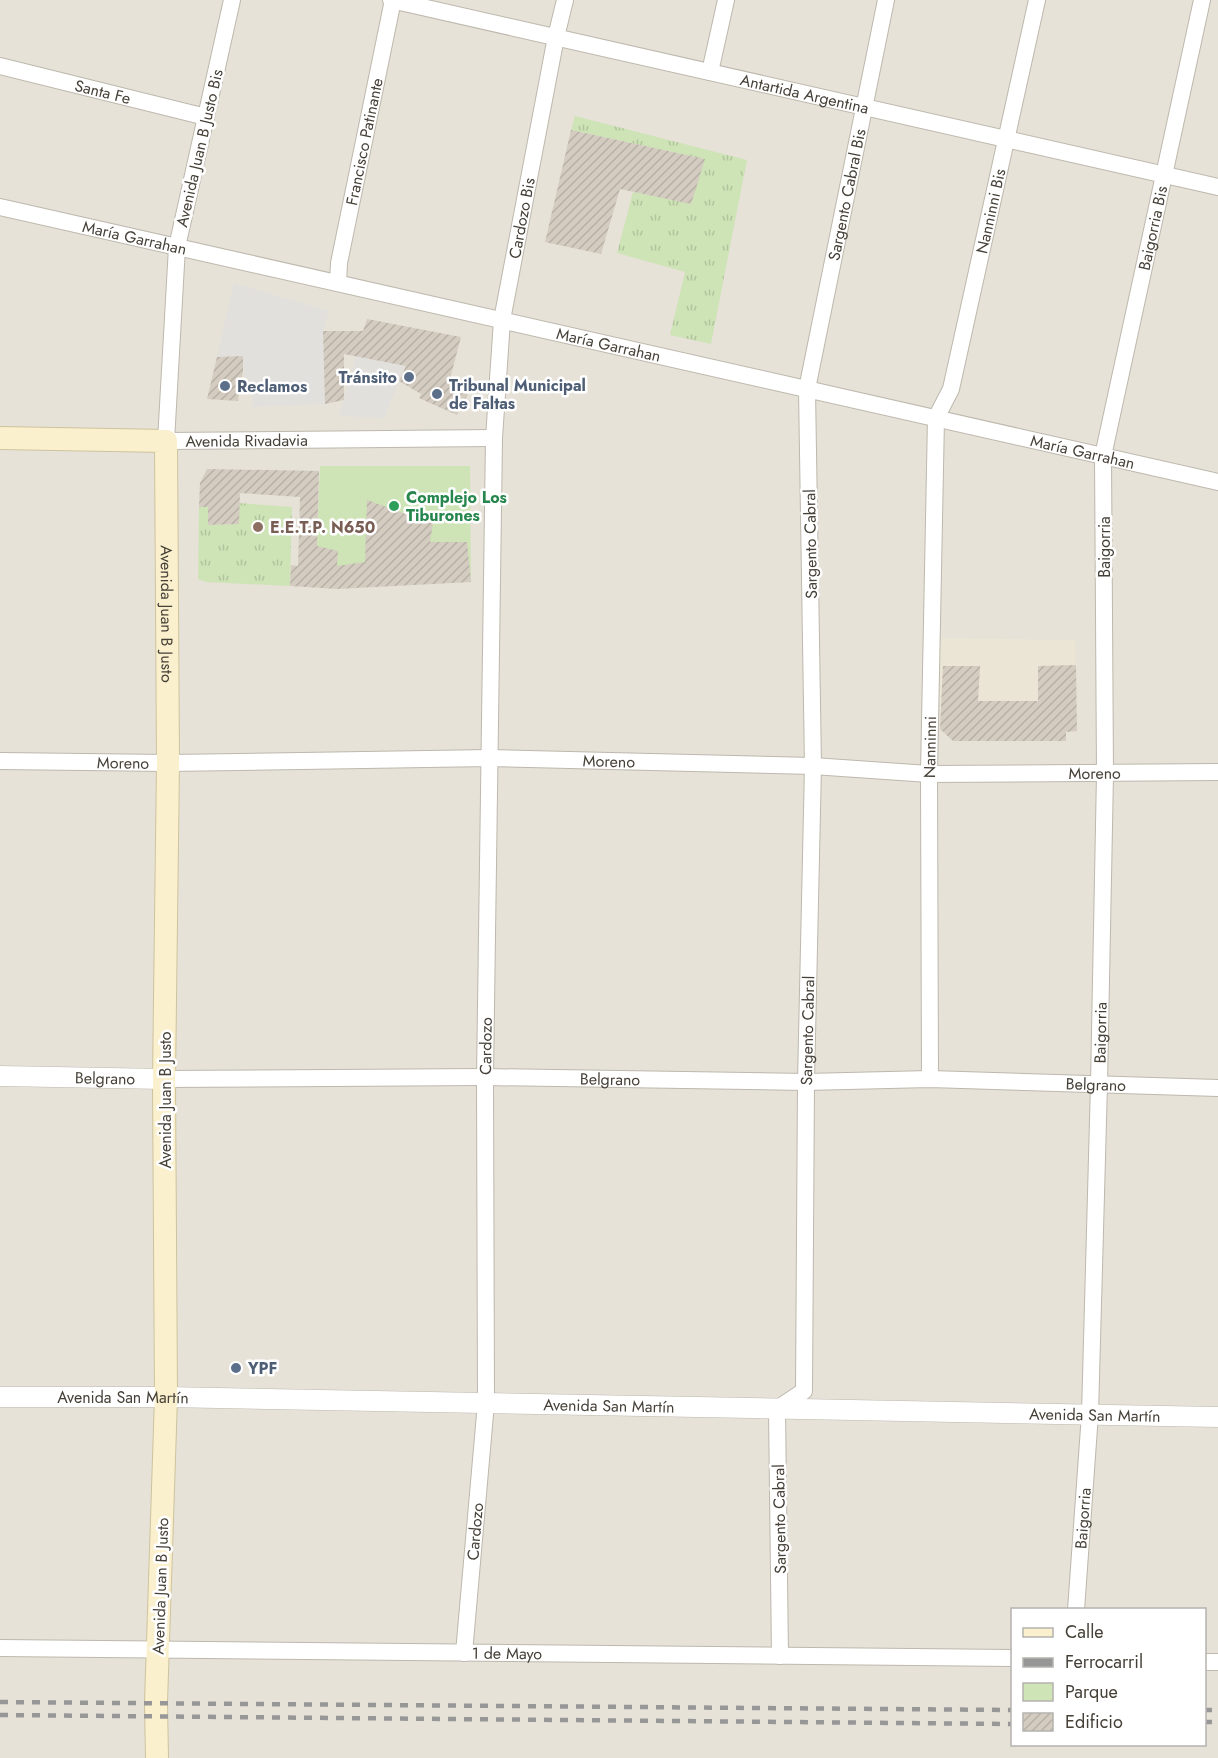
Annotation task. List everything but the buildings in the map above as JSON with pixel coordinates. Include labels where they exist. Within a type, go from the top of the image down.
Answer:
[{"type":"main road","name":"Avenida Rivadavia","points":[[0,438],[166,441]]},
{"type":"main road","name":"Avenida Juan B Justo","points":[[157,1758],[156,1703],[166,1397],[164,1078],[168,763],[166,441]]},
{"type":"street","name":"Avenida Juan B Justo Bis","points":[[166,441],[177,247],[232,0]]},
{"type":"street","name":"Antartida Argentina","points":[[392,0],[1218,187]]},
{"type":"street","name":"Francisco Patinante","points":[[338,283],[339,263],[392,0]]},
{"type":"street","name":"Cardozo Bis","points":[[494,438],[502,320],[565,0]]},
{"type":"street","points":[[710,72],[726,0]]},
{"type":"street","name":"Sargento Cabral Bis","points":[[807,389],[886,0]]},
{"type":"street","name":"Nanninni Bis","points":[[936,418],[951,389],[1037,0]]},
{"type":"street","name":"Baigorria Bis","points":[[1103,456],[1202,0]]},
{"type":"street","name":"Santa Fe","points":[[0,66],[206,117]]},
{"type":"street","name":"María Garrahan","points":[[0,207],[1218,482]]},
{"type":"street","name":"Sargento Cabral","points":[[780,1656],[777,1408],[804,1391],[806,1082],[813,766],[807,389]]},
{"type":"street","name":"Nanninni","points":[[930,1079],[929,774],[936,418]]},
{"type":"street","name":"Avenida Rivadavia","points":[[166,441],[494,438]]},
{"type":"street","name":"Cardozo","points":[[464,1653],[486,1403],[485,1077],[494,438]]},
{"type":"street","name":"Baigorria","points":[[1076,1608],[1090,1414],[1099,1084],[1105,774],[1103,456]]},
{"type":"street","name":"Moreno","points":[[0,761],[168,763],[490,758],[813,766],[929,774],[1218,772]]},
{"type":"street","name":"Belgrano","points":[[0,1076],[485,1077],[806,1082],[930,1079],[1218,1088]]},
{"type":"street","name":"Avenida San Martín","points":[[0,1397],[166,1397],[1218,1417]]},
{"type":"street","name":"1 de Mayo","points":[[0,1648],[1011,1658]]},
{"type":"shaded area","points":[[0,0],[1218,0],[1218,1758],[0,1758]]},
{"type":"shaded area","points":[[234,283],[329,311],[323,331],[325,404],[252,407],[253,392],[245,390],[243,356],[217,357]]},
{"type":"shaded area","points":[[356,356],[405,366],[384,418],[339,416]]},
{"type":"shaded area","points":[[940,638],[1075,640],[1077,731],[1066,732],[1066,741],[953,741],[940,729]]},
{"type":"green space","points":[[575,116],[747,160],[711,344],[670,335],[685,272],[617,253],[633,192],[691,203],[704,159],[571,130]]},
{"type":"green space","name":"Complejo Los Tiburones","points":[[320,466],[470,466],[471,582],[315,587]]},
{"type":"green space","points":[[239,503],[292,507],[290,586],[206,582],[198,579],[199,507],[208,507],[209,525],[238,524]]},
{"type":"railway","points":[[0,1702],[1011,1710]]},
{"type":"railway","points":[[1206,1710],[1218,1710]]},
{"type":"railway","points":[[0,1715],[1011,1724]]},
{"type":"railway","points":[[1206,1722],[1218,1722]]},
{"type":"place","name":"Tránsito","points":[[409,377]]},
{"type":"place","name":"Reclamos","points":[[225,386]]},
{"type":"place","name":"Tribunal Municipal de Faltas","points":[[437,394]]},
{"type":"place","name":"Complejo Los Tiburones","points":[[394,506]]},
{"type":"place","name":"E.E.T.P. N650","points":[[258,527]]},
{"type":"place","name":"YPF","points":[[236,1368]]}]
